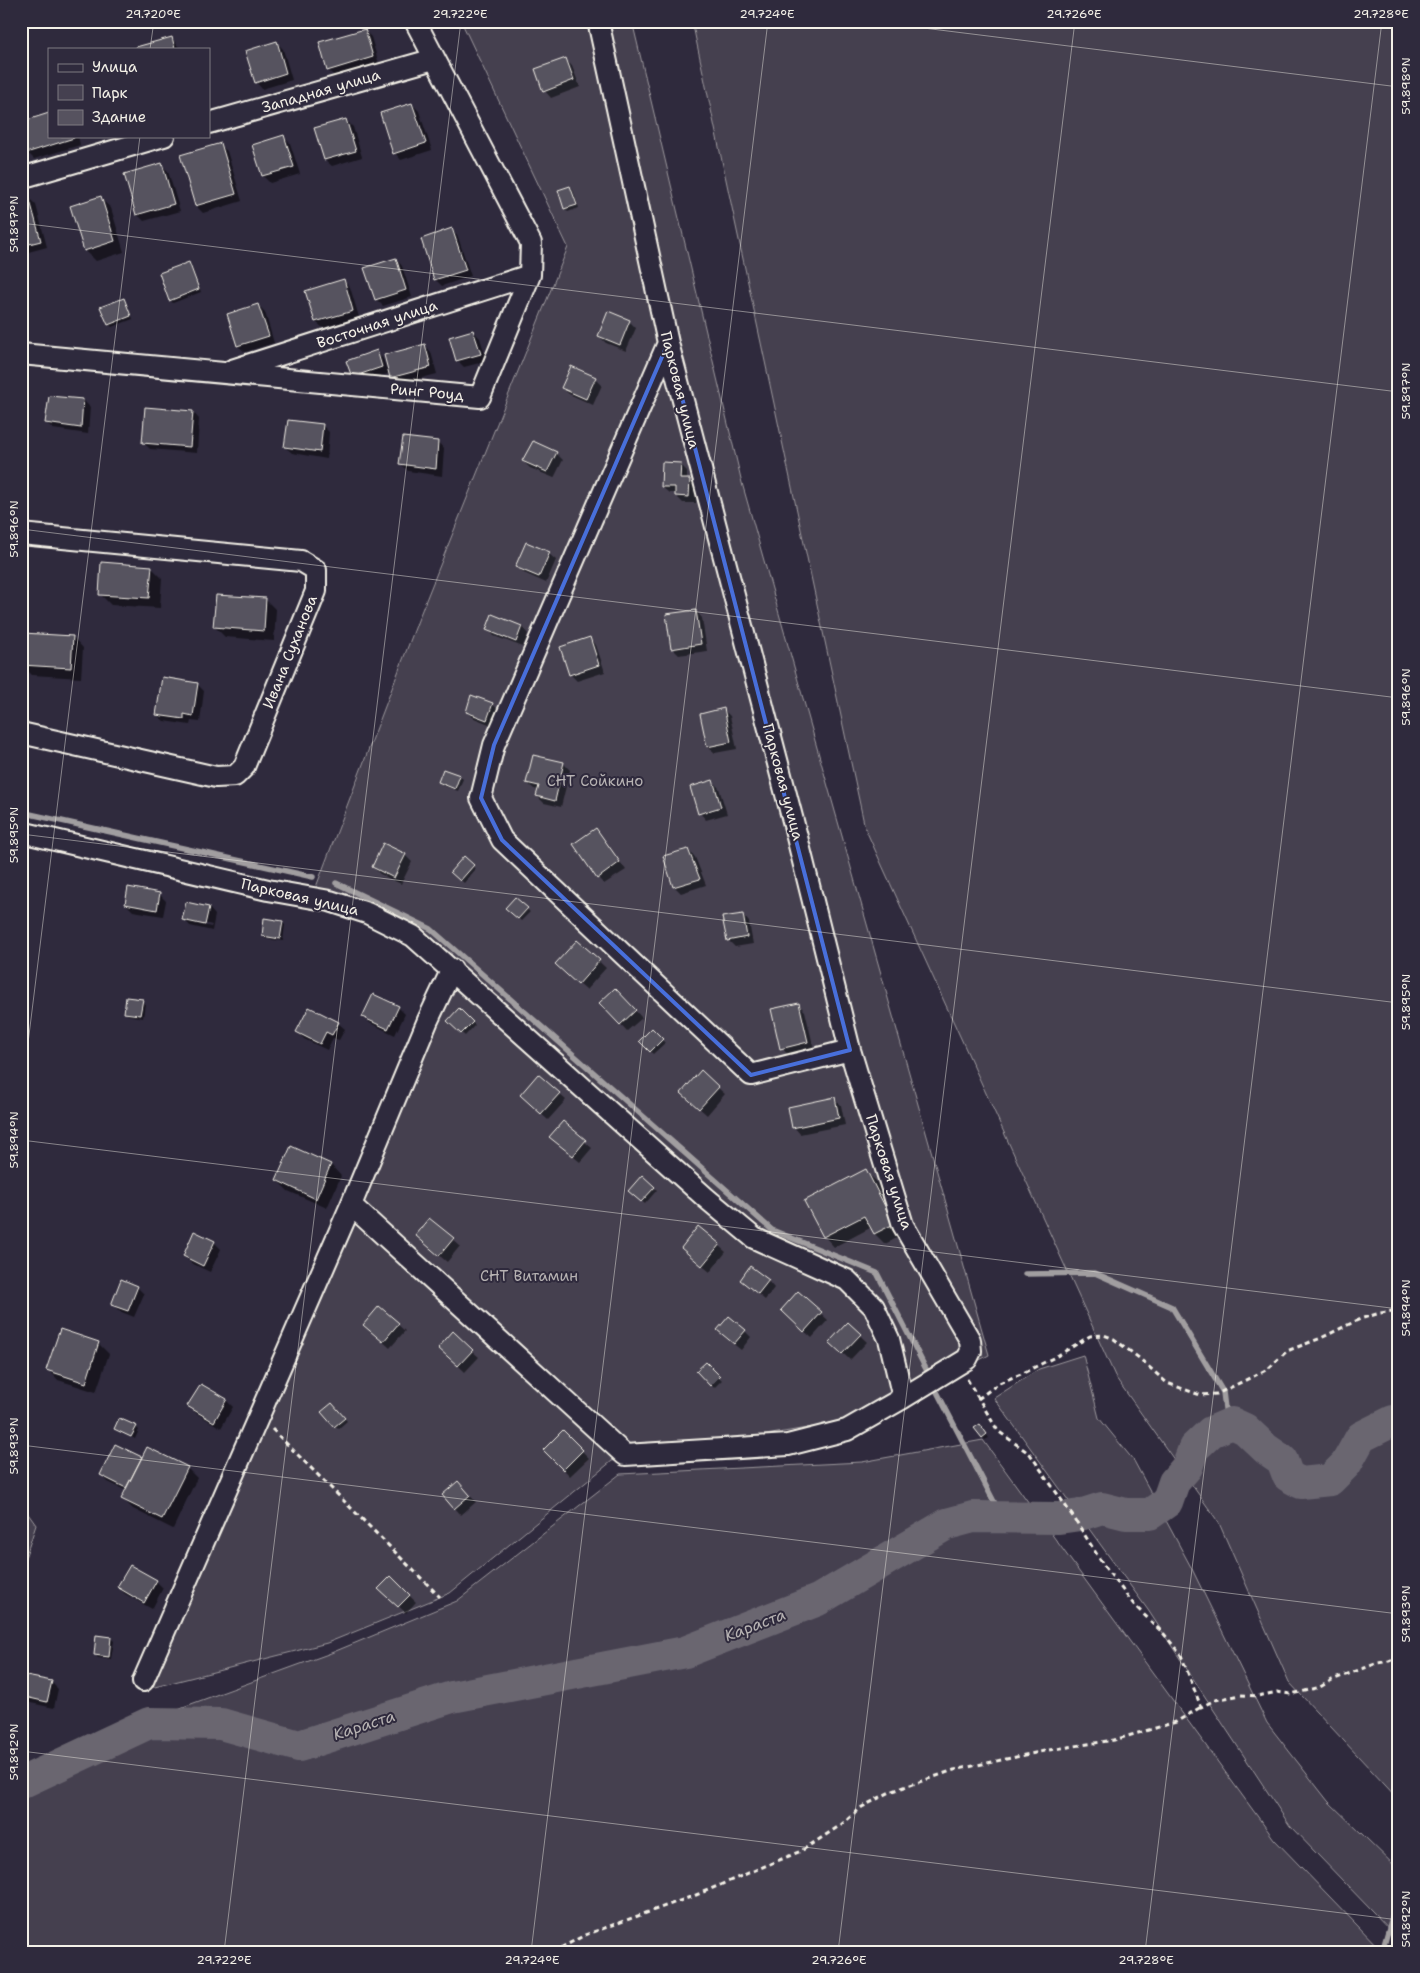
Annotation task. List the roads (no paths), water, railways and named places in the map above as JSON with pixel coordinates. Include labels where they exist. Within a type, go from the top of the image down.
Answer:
[{"type":"street","name":"Ринг Роуд","points":[[21,354],[480,397],[530,275],[531,243],[415,21]]},
{"type":"street","name":"Парковая улица","points":[[21,832],[268,890],[330,901],[367,913],[413,936],[706,1198],[754,1238],[847,1280],[874,1307],[889,1339],[903,1398],[967,1359],[971,1351],[970,1340],[903,1225],[850,1050],[793,821],[668,343],[598,21]]},
{"type":"street","name":"Западная улица","points":[[210,123],[434,58]]},
{"type":"street","points":[[21,178],[157,138]]},
{"type":"street","name":"Восточная улица","points":[[224,373],[530,275]]},
{"type":"street","points":[[668,343],[494,745],[481,798],[502,840],[751,1075],[850,1050]]},
{"type":"street","name":"Ивана Суханова","points":[[21,534],[301,561],[316,570],[316,591],[244,767],[235,776],[216,777],[21,733]]},
{"type":"street","points":[[143,1680],[351,1205],[428,1020],[452,969]]},
{"type":"street","points":[[351,1205],[624,1456],[788,1445],[847,1430],[903,1398]]},
{"type":"waterway","points":[[21,812],[313,877]]},
{"type":"waterway","points":[[336,883],[431,929],[772,1230],[877,1273],[928,1373]]},
{"type":"waterway","points":[[1025,1274],[1095,1273],[1172,1307],[1223,1392],[1227,1425]]},
{"type":"waterway","points":[[935,1388],[1002,1517]]},
{"type":"waterway","name":"Караста","points":[[21,1783],[149,1723],[221,1724],[299,1746],[452,1697],[685,1652],[818,1600],[947,1524],[973,1517],[1059,1518],[1080,1515],[1102,1508],[1126,1514],[1150,1514],[1167,1502],[1174,1482],[1187,1467],[1194,1448],[1211,1432],[1232,1423],[1245,1429],[1266,1449],[1282,1460],[1288,1476],[1301,1483],[1330,1480],[1346,1464],[1361,1437],[1393,1421],[1399,1421]]},
{"type":"waterway","points":[[1382,1952],[1399,1893]]},
{"type":"park label","name":"СНТ Сойкино","points":[[595,781]]},
{"type":"park label","name":"СНТ Витамин","points":[[529,1276]]}]
